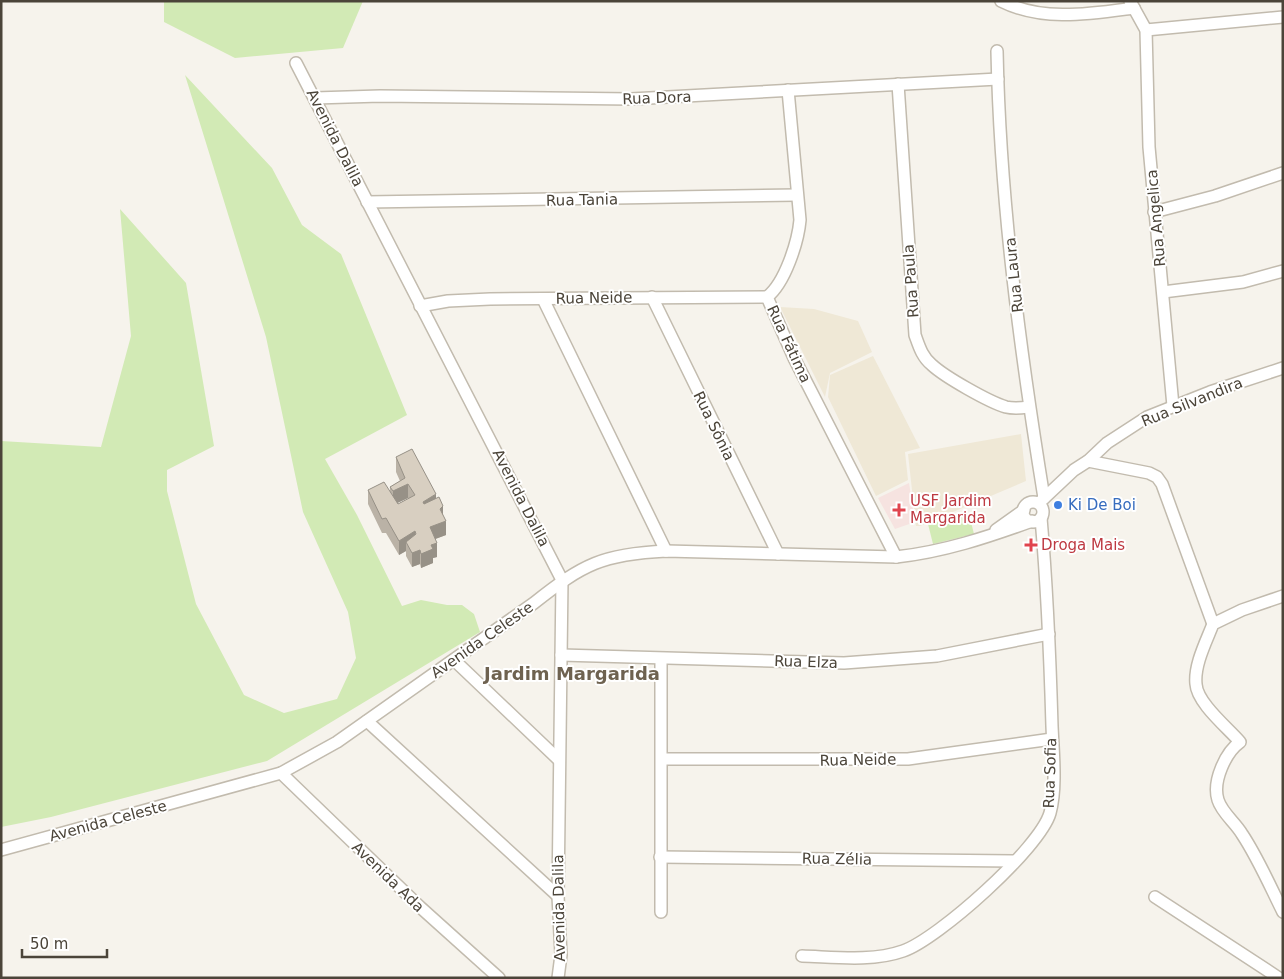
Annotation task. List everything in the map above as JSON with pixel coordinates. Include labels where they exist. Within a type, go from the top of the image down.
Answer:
[{"type":"street","points":[[1001,1],[1020,10],[1042,15],[1132,4],[1146,30],[1283,17]]},
{"type":"street","name":"Rua Angelica","points":[[1146,30],[1149,147],[1173,406]]},
{"type":"street","name":"Rua Laura","points":[[997,51],[1011,251],[1041,500]]},
{"type":"street","name":"Avenida Dalila","points":[[296,62],[562,580],[558,896],[561,955],[558,978]]},
{"type":"street","name":"Rua Dora","points":[[315,98],[380,96],[631,99],[998,79]]},
{"type":"street","name":"Rua Paula","points":[[898,84],[915,335],[921,352],[931,364],[981,395],[1004,406],[1018,409],[1030,408]]},
{"type":"street","name":"Rua Fátima","points":[[788,90],[797,195],[798,234],[789,261],[773,292],[767,297],[794,358],[896,557]]},
{"type":"street","points":[[1154,212],[1215,196],[1283,173]]},
{"type":"street","name":"Rua Tania","points":[[367,202],[797,195]]},
{"type":"street","points":[[1163,292],[1243,282],[1283,271]]},
{"type":"street","name":"Rua Sônia","points":[[652,297],[778,554]]},
{"type":"street","name":"Rua Neide","points":[[420,306],[464,300],[767,297]]},
{"type":"street","points":[[543,299],[666,551]]},
{"type":"street","name":"Rua Silvandira","points":[[1041,500],[1107,443],[1147,417],[1173,406],[1283,368]]},
{"type":"street","points":[[1088,461],[1149,473],[1157,477],[1162,484],[1212,624],[1200,660],[1196,684],[1199,695],[1240,742],[1234,746],[1225,759],[1218,783],[1217,799],[1251,848],[1283,912]]},
{"type":"street","points":[[1041,500],[1043,511],[1037,520],[1026,518],[1024,510],[1029,502],[1041,500]]},
{"type":"street","name":"Avenida Celeste","points":[[985,538],[1024,510]]},
{"type":"street","name":"Avenida Celeste","points":[[1,850],[280,773],[329,746],[367,721],[454,660],[562,580],[584,567],[607,558],[631,553],[666,551],[896,557],[929,553],[985,538],[1037,520]]},
{"type":"street","name":"Rua Sofia","points":[[802,956],[860,957],[902,952],[917,945],[956,917],[1039,834],[1050,812],[1052,739],[1049,634],[1037,520]]},
{"type":"street","points":[[1212,624],[1242,610],[1283,596]]},
{"type":"street","name":"Rua Elza","points":[[561,655],[844,663],[937,656],[1049,634]]},
{"type":"street","points":[[661,659],[661,912]]},
{"type":"street","points":[[454,660],[559,760]]},
{"type":"street","points":[[367,721],[558,896]]},
{"type":"street","name":"Rua Neide","points":[[662,760],[908,760],[1052,739]]},
{"type":"street","name":"Avenida Ada","points":[[280,773],[420,907],[498,978]]},
{"type":"street","name":"Rua Zélia","points":[[660,857],[1013,861]]},
{"type":"street","points":[[1156,897],[1280,978]]},
{"type":"shaded area","points":[[780,307],[814,309],[858,321],[872,352],[830,373],[825,397]]},
{"type":"shaded area","points":[[873,356],[920,448],[905,452],[908,480],[876,496],[828,397],[830,375]]},
{"type":"shaded area","points":[[1021,434],[1026,481],[920,526],[916,526],[908,454]]},
{"type":"shaded area","name":"USF Jardim Margarida","points":[[909,483],[915,522],[895,529],[878,498]]},
{"type":"green space","points":[[164,1],[363,1],[343,48],[235,58],[164,22]]},
{"type":"green space","points":[[185,75],[272,168],[302,225],[341,254],[407,415],[325,459],[357,515],[402,606],[421,600],[447,605],[462,605],[474,614],[480,632],[267,761],[51,817],[1,827],[1,441],[101,447],[131,336],[120,209],[186,283],[214,446],[167,470],[167,491],[196,604],[244,695],[284,713],[337,699],[356,658],[348,612],[303,512],[266,337]]},
{"type":"green space","points":[[969,514],[974,534],[933,544],[928,524]]},
{"type":"building","points":[[412,449],[436,494],[423,502],[424,504],[439,497],[443,506],[440,509],[446,521],[430,527],[437,543],[431,545],[433,549],[421,554],[420,550],[412,553],[406,542],[416,534],[415,531],[399,541],[386,518],[382,519],[368,490],[384,482],[398,504],[415,495],[408,484],[393,491],[390,487],[405,478],[396,457]]},
{"type":"place","name":"Ki De Boi","points":[[1058,505]]},
{"type":"place","name":"USF Jardim Margarida","points":[[899,510]]},
{"type":"place","name":"Droga Mais","points":[[1031,545]]},
{"type":"district","name":"Jardim Margarida","points":[[572,673]]}]
